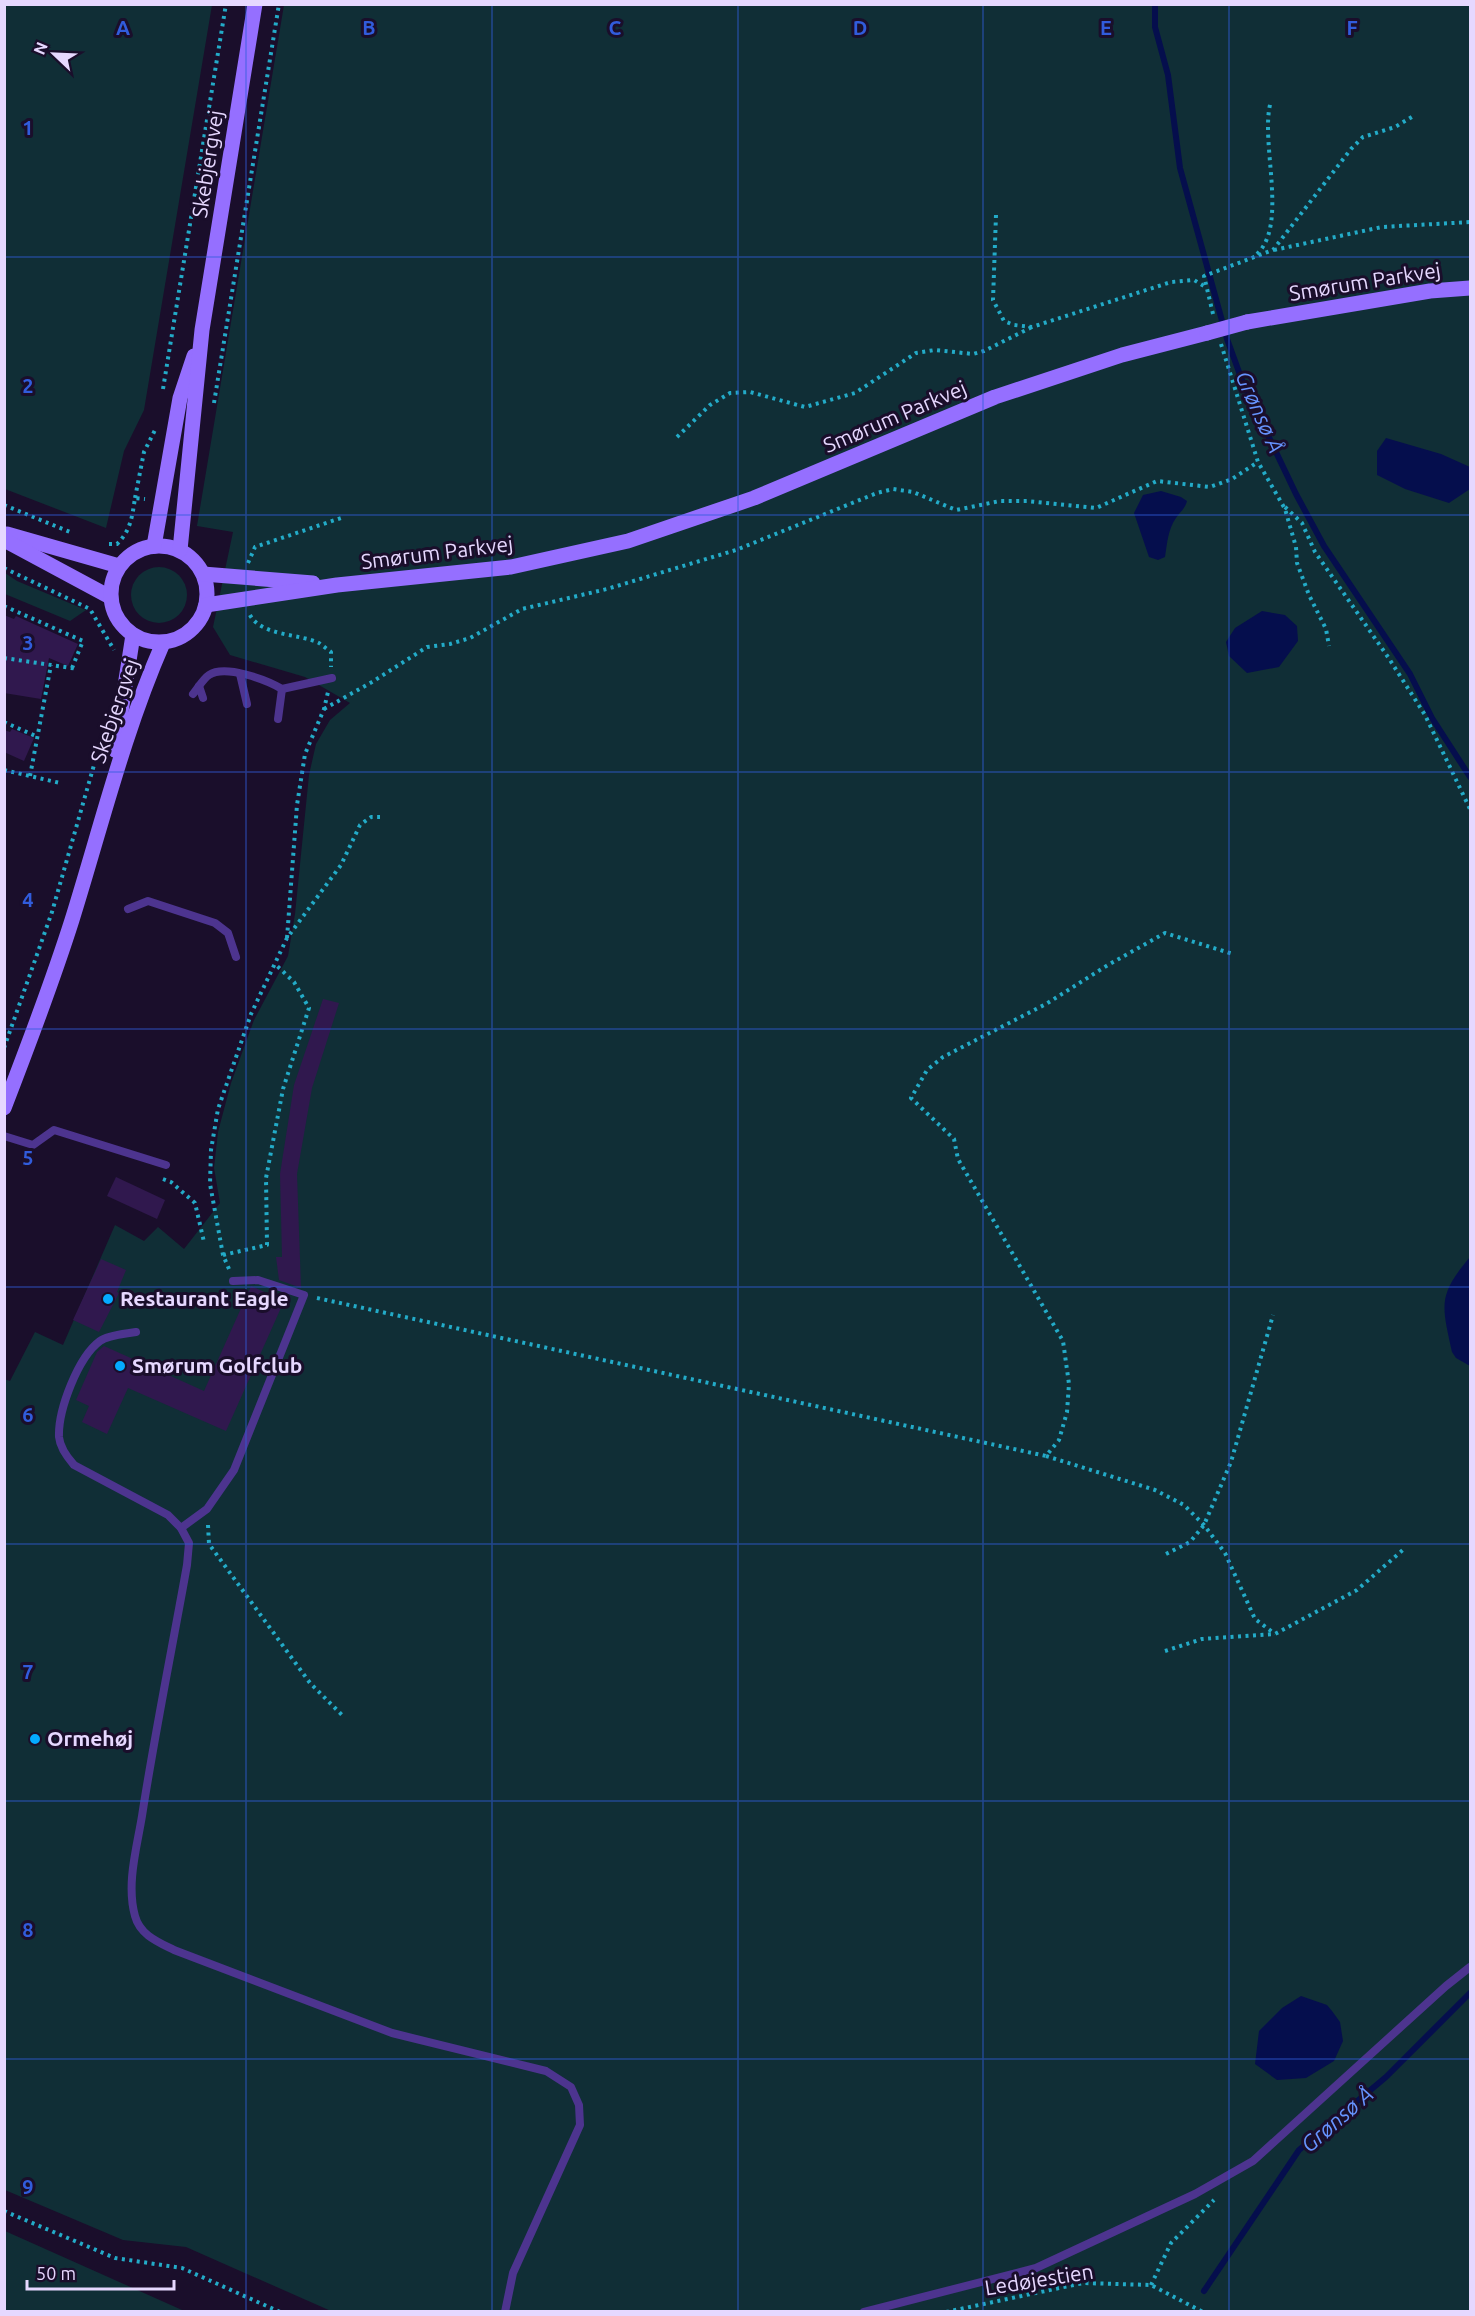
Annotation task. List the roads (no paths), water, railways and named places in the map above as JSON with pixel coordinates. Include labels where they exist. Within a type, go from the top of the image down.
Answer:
[{"type":"street","name":"Skebjergvej","points":[[180,550],[202,330],[255,4]]},
{"type":"street","name":"Smørum Parkvej","points":[[206,605],[337,585],[511,567],[628,541],[754,498],[995,397],[1122,355],[1247,322],[1430,291],[1470,288]]},
{"type":"street","name":"Skebjergvej","points":[[154,546],[180,398],[202,330]]},
{"type":"street","points":[[4,533],[119,566]]},
{"type":"street","points":[[4,540],[111,597]]},
{"type":"street","points":[[154,546],[167,546],[180,550],[194,560],[203,574],[207,590],[206,605],[201,620],[177,639],[163,642],[147,641],[133,635],[122,625],[114,612],[111,597],[114,576],[119,566],[134,552],[154,546]]},
{"type":"street","name":"Smørum Parkvej","points":[[203,574],[337,585]]},
{"type":"street","name":"Skebjergvej","points":[[108,795],[133,635]]},
{"type":"street","name":"Skebjergvej","points":[[4,1108],[53,978],[108,795],[139,701],[163,642]]},
{"type":"lane","points":[[193,694],[207,675],[217,671],[266,680],[282,689],[332,678]]},
{"type":"lane","points":[[240,674],[247,704]]},
{"type":"lane","points":[[199,686],[203,699]]},
{"type":"lane","points":[[278,719],[282,689]]},
{"type":"lane","points":[[128,909],[148,901],[215,923],[228,933],[236,957]]},
{"type":"lane","points":[[4,1136],[33,1145],[54,1130],[166,1165]]},
{"type":"lane","points":[[181,1528],[207,1509],[234,1470],[304,1295],[258,1280],[233,1281]]},
{"type":"lane","points":[[136,1332],[102,1339],[86,1355],[66,1394],[59,1437],[64,1453],[74,1465],[168,1515],[181,1528],[189,1543],[134,1867],[132,1897],[135,1917],[150,1938],[174,1950],[392,2033],[546,2071],[571,2087],[579,2106],[580,2125],[513,2272],[505,2312]]},
{"type":"lane","points":[[864,2312],[1036,2268],[1203,2189],[1253,2161],[1446,1986],[1470,1967]]},
{"type":"waterway","name":"Grønsø Å","points":[[1155,4],[1155,27],[1168,75],[1180,168],[1227,339],[1243,383],[1296,494],[1324,546],[1410,674],[1432,718],[1470,777]]},
{"type":"waterway","name":"Grønsø Å","points":[[1204,2291],[1299,2150],[1386,2077],[1470,1993]]},
{"type":"place","name":"Restaurant Eagle","points":[[108,1299]]},
{"type":"place","name":"Smørum Golfclub","points":[[120,1366]]},
{"type":"place","name":"Ormehøj","points":[[35,1739]]}]
